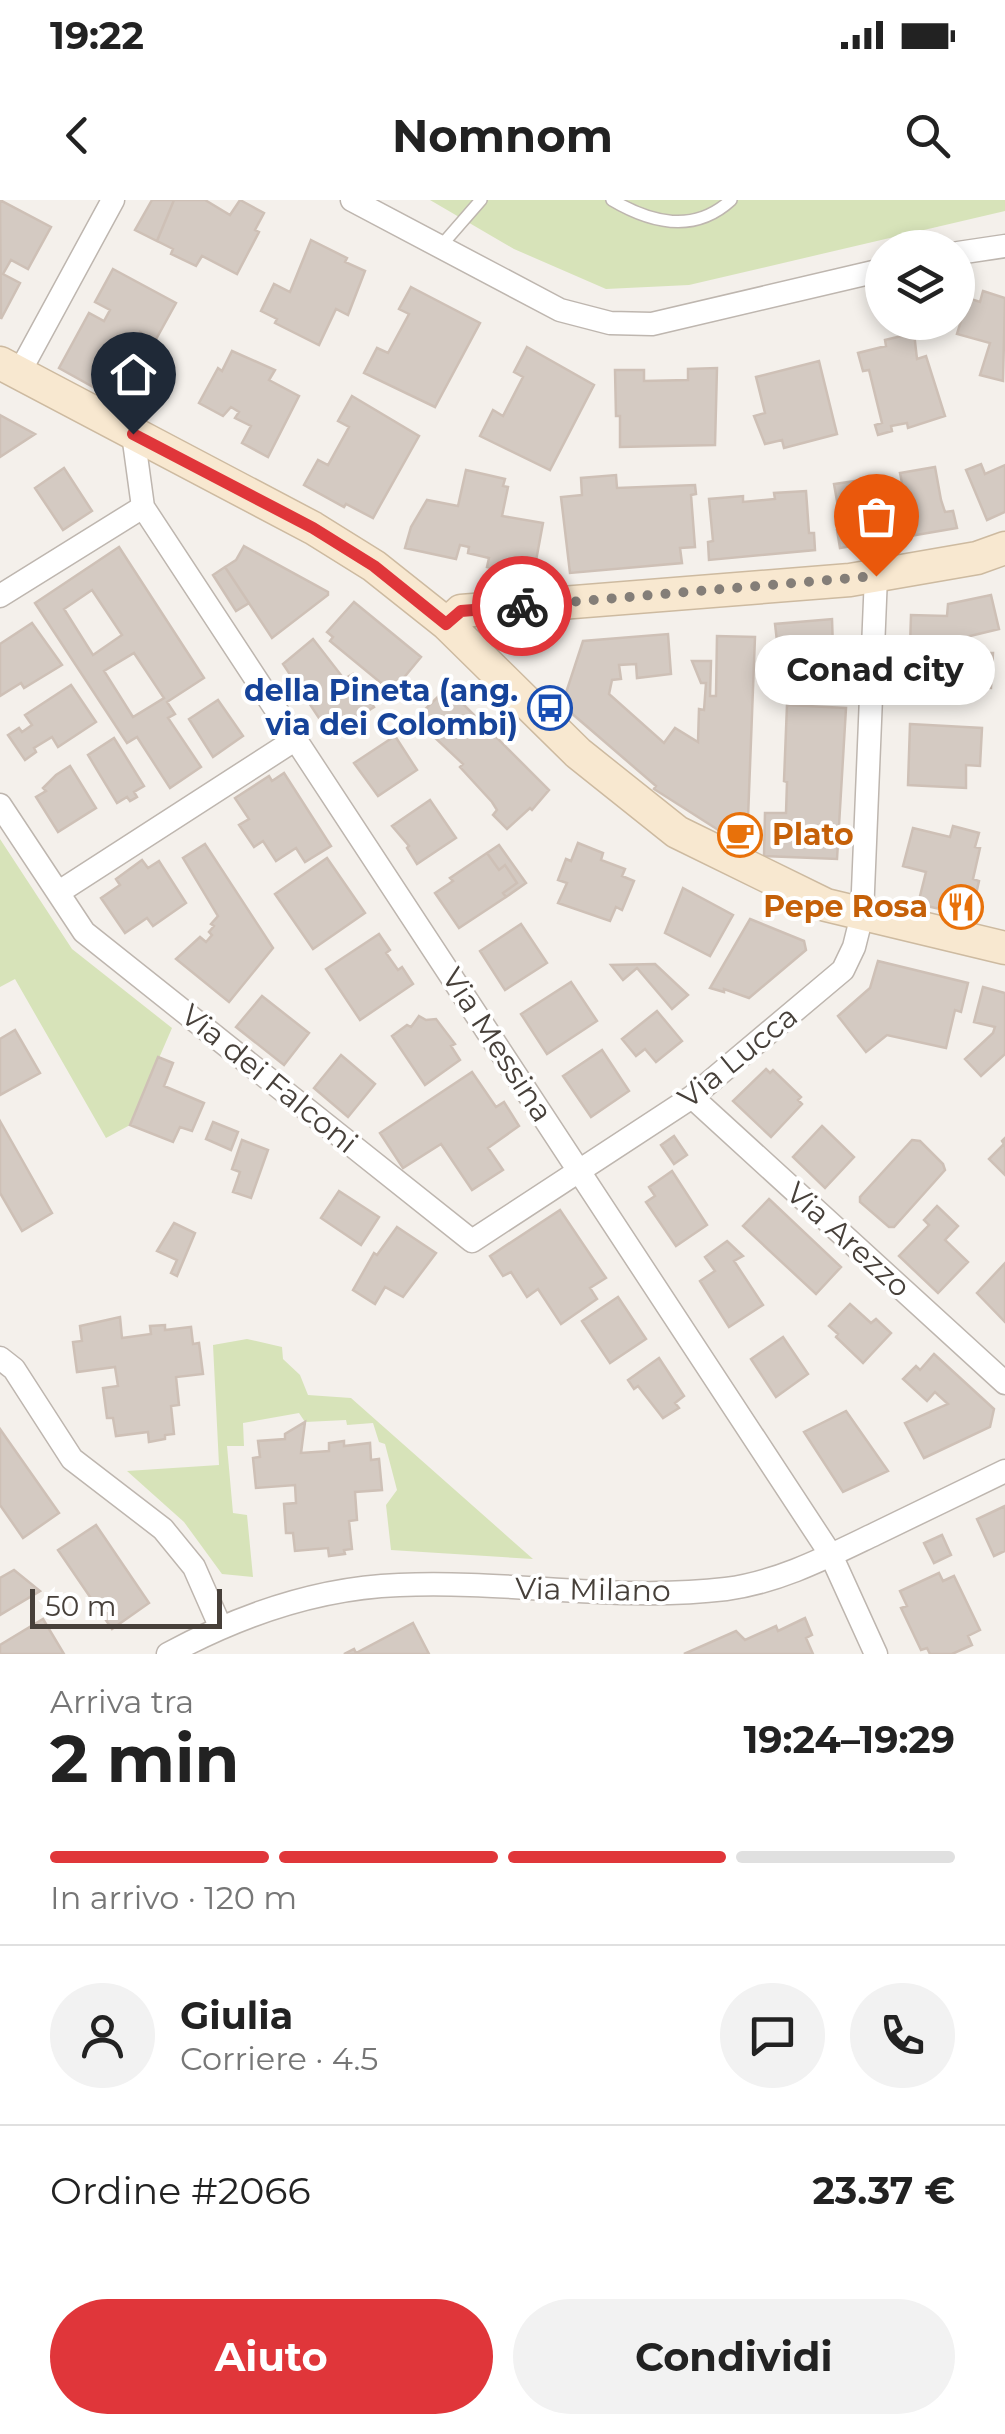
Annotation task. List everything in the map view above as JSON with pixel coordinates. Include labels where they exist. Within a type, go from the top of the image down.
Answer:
[{"type":"street","points":[[113,200],[9,368],[313,528],[374,566],[446,624],[578,754],[678,832],[826,904],[1005,948]]},
{"type":"street","points":[[352,200],[560,310],[610,323],[652,324],[865,274]]},
{"type":"street","points":[[975,250],[1005,246]]},
{"type":"street","name":"Via Messina","points":[[133,434],[144,508],[830,1555],[876,1654]]},
{"type":"street","points":[[0,596],[144,508]]},
{"type":"street","points":[[446,624],[461,611],[876,576],[977,558],[1005,548]]},
{"type":"street","name":"Via Lucca","points":[[581,1172],[692,1098],[843,970],[862,915],[876,576]]},
{"type":"street","points":[[59,892],[296,739]]},
{"type":"street","name":"Via dei Falconi","points":[[0,805],[84,932],[472,1241],[581,1172]]},
{"type":"street","name":"Via Arezzo","points":[[692,1098],[1005,1383]]},
{"type":"street","points":[[0,1358],[14,1369],[72,1460],[164,1529],[194,1567],[220,1626]]},
{"type":"street","name":"Via Milano","points":[[168,1654],[220,1626],[288,1602],[344,1590],[400,1584],[662,1595],[730,1588],[794,1572],[1005,1471]]},
{"type":"lane","points":[[440,247],[481,200]]},
{"type":"lane","points":[[612,200],[655,221],[684,223],[709,216],[731,200]]},
{"type":"green space","points":[[430,200],[1005,200],[1005,211],[924,230],[865,230],[865,244],[689,285],[606,289],[514,249]]},
{"type":"green space","points":[[0,839],[72,949],[172,1028],[130,1125],[106,1138],[15,979],[0,987]]},
{"type":"green space","points":[[247,1339],[282,1347],[283,1359],[300,1375],[308,1395],[351,1398],[533,1559],[391,1550],[386,1505],[397,1490],[385,1444],[379,1442],[373,1423],[305,1422],[299,1413],[243,1423],[244,1446],[227,1446],[233,1513],[247,1515],[253,1577],[222,1574],[184,1522],[127,1471],[219,1465],[213,1345]]},
{"type":"building","points":[[0,200],[51,227],[28,269],[11,260],[3,274],[20,283],[1,319]]},
{"type":"building","points":[[152,200],[174,200],[157,241],[135,230]]},
{"type":"building","points":[[174,200],[205,200],[230,215],[240,200],[264,213],[255,230],[259,232],[237,274],[202,256],[196,266],[171,254],[173,249],[157,241]]},
{"type":"building","points":[[311,240],[365,271],[348,315],[336,309],[319,345],[275,323],[277,319],[261,311],[274,284],[290,292]]},
{"type":"building","points":[[113,269],[176,303],[155,341],[140,332],[133,346],[174,368],[148,416],[115,399],[122,385],[112,379],[104,393],[59,368],[89,313],[104,321],[110,310],[95,302]]},
{"type":"building","points":[[411,287],[480,323],[435,407],[364,373],[377,348],[388,353],[409,314],[399,309]]},
{"type":"building","points":[[983,291],[1005,298],[1003,381],[980,375],[990,343],[975,339],[975,300],[980,302]]},
{"type":"building","points":[[885,340],[915,340],[917,359],[926,356],[945,416],[908,428],[907,423],[891,426],[892,431],[878,435],[875,425],[882,423],[869,370],[863,371],[858,353],[886,346]]},
{"type":"building","points":[[527,347],[594,385],[550,470],[480,436],[493,410],[503,416],[523,377],[514,372]]},
{"type":"building","points":[[232,351],[275,370],[269,380],[299,396],[268,457],[242,443],[251,426],[235,418],[239,412],[231,407],[223,416],[199,403]]},
{"type":"building","points":[[819,361],[837,434],[784,448],[782,440],[765,444],[754,416],[765,413],[756,377]]},
{"type":"building","points":[[717,368],[715,445],[620,447],[615,370],[644,370],[644,381],[688,380],[688,369]]},
{"type":"building","points":[[352,396],[419,436],[373,518],[304,485],[318,460],[328,465],[349,427],[338,421]]},
{"type":"building","points":[[0,415],[35,434],[0,457]]},
{"type":"building","points":[[981,464],[985,474],[1005,465],[1005,512],[987,520],[966,470]]},
{"type":"building","points":[[935,467],[945,512],[953,511],[957,528],[840,548],[837,530],[842,529],[834,484],[862,480],[864,494],[903,488],[900,473]]},
{"type":"building","points":[[64,468],[92,511],[63,530],[35,488]]},
{"type":"building","points":[[466,470],[505,479],[503,486],[508,487],[502,516],[543,523],[533,577],[487,567],[489,558],[468,553],[469,547],[460,545],[456,559],[405,548],[411,527],[427,500],[458,506]]},
{"type":"building","points":[[616,475],[617,488],[695,485],[696,494],[691,495],[695,547],[680,548],[682,563],[570,573],[561,497],[582,495],[581,478]]},
{"type":"building","points":[[806,491],[809,533],[814,533],[815,550],[709,560],[708,542],[713,541],[709,499],[743,496],[743,502],[775,499],[774,493]]},
{"type":"building","points":[[244,546],[328,595],[272,638],[225,567],[236,560]]},
{"type":"building","points":[[119,547],[204,678],[167,702],[175,714],[168,718],[201,767],[170,788],[137,737],[127,743],[35,603]],"holes":[[[92,590],[122,635],[93,655],[64,609]],[[134,653],[164,698],[133,717],[104,671]]]},
{"type":"building","points":[[225,567],[249,603],[236,611],[213,575]]},
{"type":"building","points":[[991,595],[999,629],[970,636],[969,653],[993,653],[991,688],[934,685],[934,679],[909,678],[911,615],[947,616],[948,604]]},
{"type":"building","points":[[354,602],[421,657],[392,692],[330,641],[333,637],[327,632]]},
{"type":"building","points":[[832,619],[834,678],[804,681],[803,671],[774,674],[771,642],[777,641],[775,624]]},
{"type":"building","points":[[32,623],[62,665],[24,688],[21,683],[0,696],[0,644]]},
{"type":"building","points":[[668,634],[671,674],[637,678],[636,664],[619,665],[621,679],[612,680],[609,694],[664,743],[675,728],[698,742],[699,709],[704,710],[706,683],[701,683],[692,661],[711,661],[710,696],[716,696],[717,636],[755,637],[747,844],[654,789],[656,786],[562,705],[583,641]]},
{"type":"building","points":[[313,639],[344,679],[353,674],[374,707],[363,714],[366,718],[337,737],[324,719],[321,721],[283,664]]},
{"type":"building","points":[[71,685],[96,722],[58,747],[52,737],[34,748],[36,752],[25,760],[8,735],[32,725],[25,715]]},
{"type":"building","points":[[447,688],[549,790],[532,810],[507,829],[493,815],[497,810],[492,802],[460,767],[463,764],[415,719]]},
{"type":"building","points":[[218,700],[243,736],[213,757],[189,719]]},
{"type":"building","points":[[787,705],[846,708],[837,859],[764,856],[765,813],[786,813]]},
{"type":"building","points":[[910,724],[982,728],[980,766],[966,765],[966,788],[908,785]]},
{"type":"building","points":[[395,736],[417,770],[378,796],[354,763]]},
{"type":"building","points":[[114,738],[144,786],[134,792],[137,797],[117,803],[88,755]]},
{"type":"building","points":[[70,766],[96,808],[58,832],[36,797]]},
{"type":"building","points":[[284,773],[331,846],[305,862],[296,848],[276,861],[263,841],[254,847],[239,825],[249,819],[235,798],[269,776],[272,781]]},
{"type":"building","points":[[430,800],[456,838],[417,864],[409,846],[392,826]]},
{"type":"building","points":[[953,826],[979,833],[973,879],[979,881],[971,916],[918,904],[926,872],[903,866],[913,828],[950,837]]},
{"type":"building","points":[[578,843],[603,853],[601,860],[625,869],[622,876],[634,881],[622,910],[616,907],[610,921],[558,903],[567,883],[558,880]]},
{"type":"building","points":[[205,844],[273,948],[229,1002],[176,959],[200,937],[206,942],[212,935],[211,924],[218,916],[183,858]]},
{"type":"building","points":[[499,845],[526,883],[506,897],[503,893],[517,883],[505,865],[499,870],[487,853]]},
{"type":"building","points":[[487,853],[499,870],[505,865],[517,883],[503,893],[506,897],[459,928],[435,893]]},
{"type":"building","points":[[327,858],[365,913],[313,949],[275,894]]},
{"type":"building","points":[[142,860],[148,868],[159,861],[186,903],[153,926],[147,918],[125,933],[101,898],[120,885],[116,879]]},
{"type":"building","points":[[683,888],[733,915],[710,956],[665,933]]},
{"type":"building","points":[[750,919],[804,941],[806,950],[749,998],[710,988]]},
{"type":"building","points":[[521,924],[547,963],[505,990],[480,951]]},
{"type":"building","points":[[379,934],[390,950],[386,953],[413,984],[360,1020],[326,969]]},
{"type":"building","points":[[878,961],[968,983],[961,1012],[955,1010],[946,1048],[887,1035],[866,1052],[838,1016],[870,988]]},
{"type":"building","points":[[655,964],[688,995],[672,1009],[637,968],[623,980],[611,965]]},
{"type":"building","points":[[571,982],[597,1021],[547,1054],[521,1014]]},
{"type":"building","points":[[983,987],[1005,993],[1005,1054],[981,1076],[965,1059],[995,1027],[974,1022]]},
{"type":"building","points":[[262,996],[309,1033],[284,1065],[236,1027]]},
{"type":"building","points":[[657,1011],[682,1041],[656,1062],[645,1049],[636,1056],[622,1039]]},
{"type":"building","points":[[419,1016],[436,1019],[455,1044],[451,1046],[460,1060],[425,1085],[392,1036],[407,1025],[411,1027]]},
{"type":"building","points":[[15,1030],[40,1073],[0,1095],[0,1039]]},
{"type":"building","points":[[602,1050],[629,1091],[591,1117],[563,1076]]},
{"type":"building","points":[[341,1055],[375,1084],[348,1117],[314,1088]]},
{"type":"building","points":[[158,1057],[173,1063],[164,1086],[204,1103],[192,1131],[180,1127],[173,1142],[130,1125]]},
{"type":"building","points":[[766,1069],[770,1073],[773,1070],[801,1097],[798,1100],[802,1104],[771,1137],[733,1101]]},
{"type":"building","points":[[472,1072],[496,1107],[504,1102],[519,1126],[488,1148],[503,1170],[472,1190],[441,1144],[403,1168],[380,1133]]},
{"type":"building","points":[[0,1121],[52,1213],[22,1231],[0,1193]]},
{"type":"building","points":[[213,1122],[238,1132],[231,1150],[206,1139]]},
{"type":"building","points":[[822,1126],[854,1157],[825,1188],[793,1157]]},
{"type":"building","points":[[674,1136],[687,1155],[674,1164],[661,1145]]},
{"type":"building","points":[[1005,1138],[1005,1175],[989,1159]]},
{"type":"building","points":[[242,1140],[268,1150],[251,1198],[233,1192],[240,1172],[232,1169]]},
{"type":"building","points":[[912,1140],[920,1141],[945,1170],[894,1227],[889,1227],[860,1202],[860,1197]]},
{"type":"building","points":[[672,1171],[707,1225],[676,1246],[646,1202],[655,1196],[649,1187]]},
{"type":"building","points":[[339,1191],[379,1217],[361,1245],[321,1218]]},
{"type":"building","points":[[769,1199],[841,1267],[816,1294],[743,1226]]},
{"type":"building","points":[[937,1206],[958,1226],[945,1240],[968,1262],[938,1293],[899,1256],[929,1225],[924,1220]]},
{"type":"building","points":[[560,1210],[606,1278],[590,1288],[597,1299],[561,1324],[538,1289],[527,1297],[511,1272],[503,1276],[490,1256]]},
{"type":"building","points":[[174,1223],[195,1233],[177,1276],[171,1273],[177,1260],[157,1251]]},
{"type":"building","points":[[397,1227],[436,1253],[403,1297],[385,1287],[375,1304],[353,1290],[374,1253],[377,1255]]},
{"type":"building","points":[[727,1241],[743,1256],[734,1261],[763,1305],[729,1327],[700,1281],[715,1271],[705,1257]]},
{"type":"building","points":[[1005,1263],[1005,1322],[977,1293]]},
{"type":"building","points":[[618,1297],[646,1339],[610,1363],[582,1321]]},
{"type":"building","points":[[850,1304],[871,1323],[876,1319],[891,1333],[863,1363],[829,1326]]},
{"type":"building","points":[[120,1317],[122,1338],[151,1334],[150,1326],[165,1325],[165,1330],[191,1327],[193,1344],[199,1343],[203,1374],[176,1377],[179,1405],[171,1406],[174,1434],[165,1435],[165,1439],[149,1442],[148,1432],[116,1436],[113,1418],[107,1418],[103,1388],[118,1386],[115,1367],[77,1372],[73,1342],[82,1341],[80,1326]]},
{"type":"building","points":[[783,1337],[808,1374],[776,1397],[751,1359]]},
{"type":"building","points":[[934,1354],[994,1409],[990,1427],[924,1458],[905,1423],[948,1404],[935,1392],[927,1401],[903,1379],[916,1366],[920,1370]]},
{"type":"building","points":[[659,1358],[684,1396],[675,1403],[679,1408],[663,1418],[638,1386],[634,1389],[628,1380]]},
{"type":"building","points":[[846,1411],[888,1471],[843,1492],[804,1432]]},
{"type":"building","points":[[305,1422],[301,1453],[329,1451],[329,1443],[370,1443],[371,1460],[379,1459],[382,1490],[355,1492],[357,1520],[349,1521],[352,1549],[344,1550],[345,1554],[329,1556],[328,1548],[295,1551],[293,1533],[286,1533],[284,1504],[296,1503],[295,1485],[256,1488],[253,1458],[260,1457],[258,1441],[285,1439],[285,1434]]},
{"type":"building","points":[[0,1429],[59,1513],[23,1538],[0,1505]]},
{"type":"building","points":[[1005,1506],[1005,1551],[994,1556],[977,1519]]},
{"type":"building","points":[[96,1525],[149,1603],[112,1629],[58,1550]]},
{"type":"building","points":[[942,1535],[951,1555],[934,1563],[924,1543]]},
{"type":"building","points":[[14,1570],[40,1591],[0,1615],[0,1578]]},
{"type":"building","points":[[939,1573],[943,1581],[954,1576],[980,1630],[968,1636],[972,1645],[952,1654],[921,1650],[901,1608],[907,1606],[900,1591]]},
{"type":"building","points":[[805,1618],[812,1635],[806,1638],[813,1654],[684,1654],[736,1631],[745,1640]]},
{"type":"building","points":[[43,1619],[64,1654],[0,1654],[0,1645]]},
{"type":"building","points":[[413,1623],[429,1654],[344,1654],[354,1649],[356,1653]]},
{"type":"way so far","points":[[522,606],[876,576]]},
{"type":"place","name":"Conad city","points":[[876,576]]},
{"type":"place","name":"della Pineta (ang. via dei Colombi)","points":[[550,708]]},
{"type":"place","name":"Plato","points":[[740,835]]},
{"type":"place","name":"Pepe Rosa","points":[[961,907]]},
{"type":"route","points":[[133,434],[313,528],[374,566],[446,624],[461,611],[522,606]]}]
